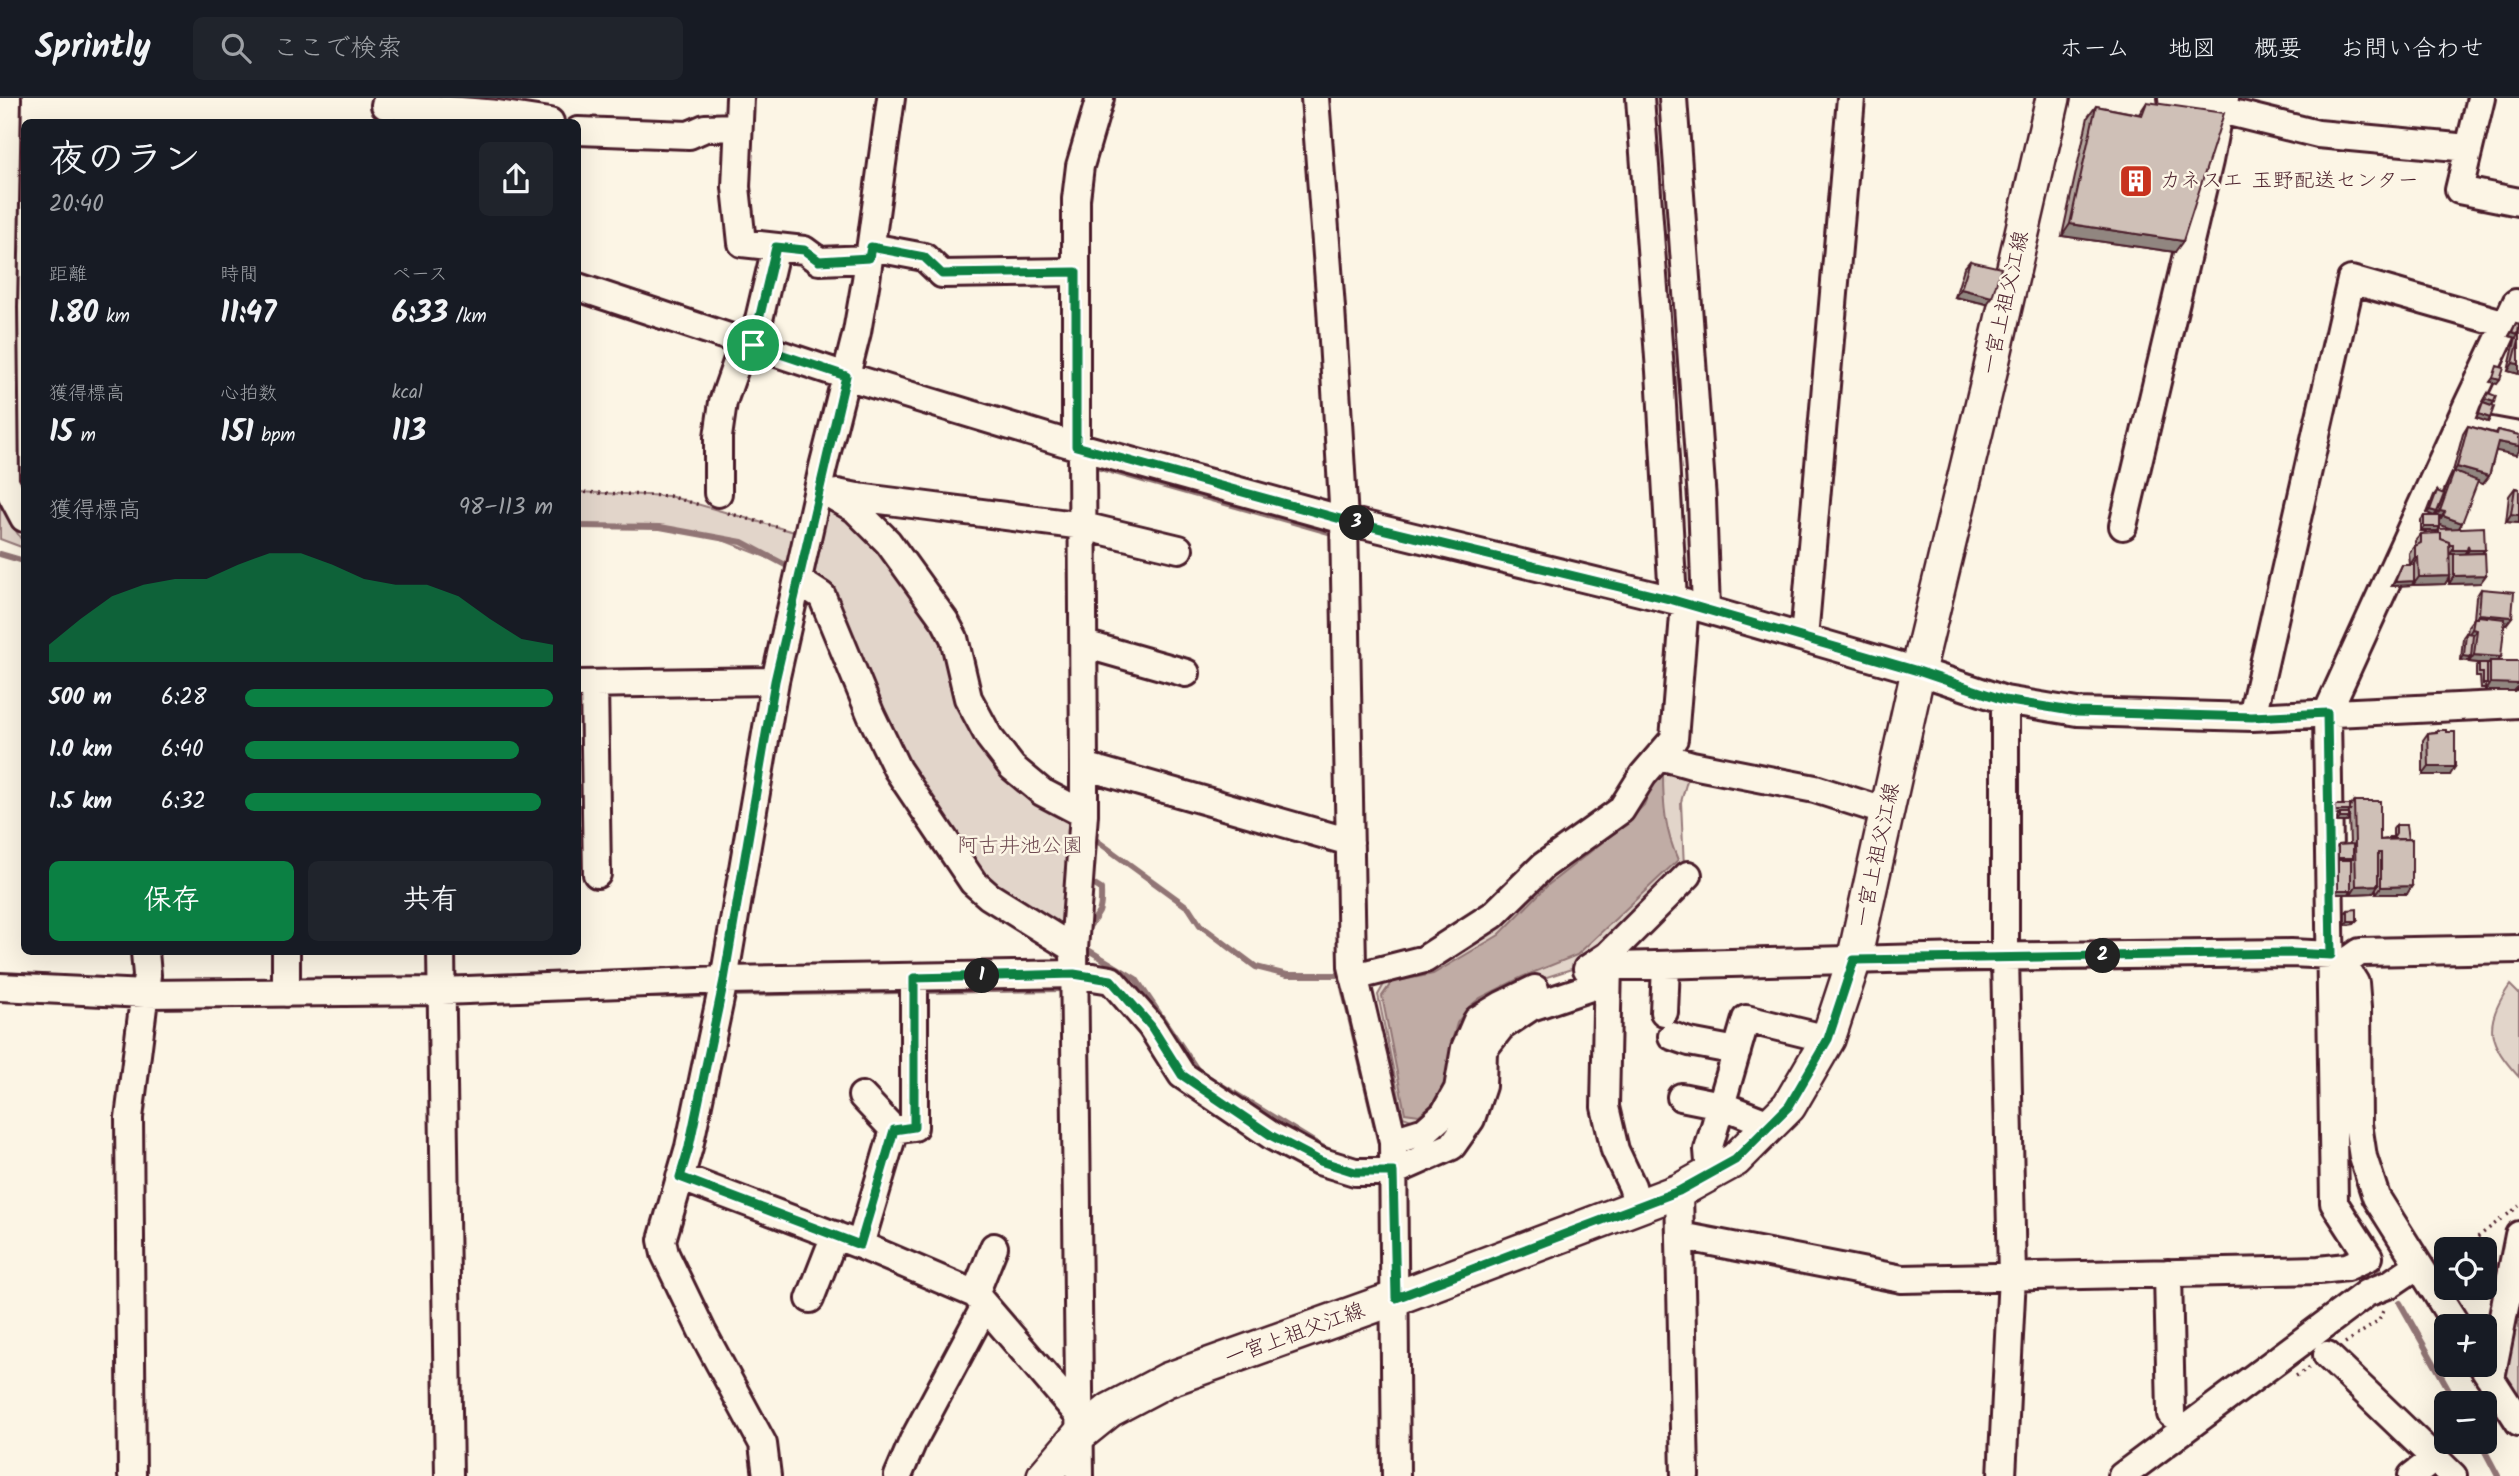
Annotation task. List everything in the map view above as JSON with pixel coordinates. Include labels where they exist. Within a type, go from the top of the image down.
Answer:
[{"type":"main road","name":"一宮上祖父江線","points":[[1044,1476],[1079,1424],[1167,1380],[1396,1298],[1679,1191],[1735,1160],[1789,1106],[1828,1039],[1854,960],[1918,671],[2053,98]]},
{"type":"street","points":[[7,98],[10,254],[5,482],[21,512]]},
{"type":"street","points":[[740,98],[736,187],[742,243],[804,250],[819,261],[870,253],[924,257],[942,274],[1076,272]]},
{"type":"street","points":[[766,1476],[763,1444],[702,1331],[665,1254],[662,1240],[689,1147],[724,980],[775,681],[857,332],[891,98]]},
{"type":"street","points":[[1080,1476],[1074,962],[1084,814],[1084,644],[1082,454],[1076,446],[1076,199],[1080,166],[1100,98]]},
{"type":"street","points":[[1315,98],[1344,520],[1352,966],[1393,1141],[1396,1476]]},
{"type":"street","points":[[1640,98],[1660,371],[1688,604]]},
{"type":"street","points":[[1354,977],[1426,959],[1493,915],[1543,866],[1621,810],[1643,775],[1674,739],[1702,500],[1673,98]]},
{"type":"street","points":[[1804,638],[1851,98]]},
{"type":"street","points":[[2172,98],[2222,103],[2318,134],[2468,148]]},
{"type":"street","points":[[2481,98],[2459,190],[2519,202]]},
{"type":"street","points":[[2123,526],[2222,103]]},
{"type":"street","points":[[385,108],[498,114],[530,119]]},
{"type":"street","points":[[581,131],[689,135],[705,128],[738,128]]},
{"type":"street","points":[[714,503],[723,402],[749,344],[776,247]]},
{"type":"street","points":[[1681,1236],[1902,1279],[2347,1268],[2369,1258],[2334,1203],[2337,959],[2327,713],[2458,425],[2515,307],[2351,280],[2252,717]]},
{"type":"street","points":[[581,288],[846,376],[1076,446],[1344,520],[1688,604],[1918,671],[2004,700],[2077,712],[2252,717],[2519,704]]},
{"type":"street","points":[[2458,425],[2519,436]]},
{"type":"street","points":[[819,488],[857,497],[1083,526],[1179,549]]},
{"type":"street","points":[[819,488],[855,509],[888,542],[925,592],[954,638],[968,698],[989,737],[1012,766],[1042,792],[1084,814]]},
{"type":"street","points":[[799,581],[822,596],[871,715],[897,769],[973,882],[1074,962],[1111,980],[1151,1026],[1182,1075],[1272,1136],[1320,1161],[1355,1172],[1393,1172],[1452,1146],[1471,1119],[1482,1086],[1483,1050],[1501,1027],[1531,1007],[1588,988],[1688,875]]},
{"type":"street","points":[[1084,644],[1186,673]]},
{"type":"street","points":[[597,874],[586,684],[775,681]]},
{"type":"street","points":[[2002,1476],[2012,1276],[2005,957],[2004,700]]},
{"type":"street","points":[[1660,755],[1692,765],[1815,789],[1887,812]]},
{"type":"street","points":[[1084,766],[1350,842]]},
{"type":"street","points":[[1393,1141],[1425,1131],[1444,1114],[1458,1089],[1465,1048],[1477,1020],[1533,990],[1608,964],[1617,966],[2291,953],[2337,959],[2360,952],[2519,949]]},
{"type":"street","points":[[132,1476],[129,1118],[147,975],[145,955]]},
{"type":"street","points":[[286,955],[286,993]]},
{"type":"street","points":[[441,955],[449,1476]]},
{"type":"street","points":[[2337,959],[2355,983],[2358,1124],[2363,1157],[2376,1197],[2449,1314]]},
{"type":"street","points":[[0,987],[145,994],[442,991],[724,980],[914,978],[1074,962]]},
{"type":"street","points":[[1608,964],[1605,1107],[1615,1150],[1638,1206]]},
{"type":"street","points":[[1667,965],[1668,1024],[1689,1042],[1737,1051]]},
{"type":"street","points":[[894,1130],[914,1127],[914,978]]},
{"type":"street","points":[[1710,1174],[1708,1150],[1746,1019],[1828,1039]]},
{"type":"street","points":[[862,1096],[894,1130]]},
{"type":"street","points":[[1681,1097],[1721,1105],[1772,1125]]},
{"type":"street","points":[[860,1245],[894,1130]]},
{"type":"street","points":[[680,1177],[860,1245],[980,1300],[1079,1424]]},
{"type":"street","points":[[1679,1191],[1685,1476]]},
{"type":"street","points":[[810,1299],[835,1235]]},
{"type":"street","points":[[2497,1347],[2519,1235]]},
{"type":"street","points":[[898,1476],[980,1300],[994,1247]]},
{"type":"street","points":[[2122,1476],[2367,1293],[2390,1284],[2417,1265]]},
{"type":"street","points":[[2168,1273],[2171,1414]]},
{"type":"street","points":[[2327,1355],[2444,1467]]},
{"type":"street","points":[[2490,1377],[2519,1422]]},
{"type":"street","points":[[2412,1476],[2444,1467]]},
{"type":"path","points":[[581,492],[669,496],[714,503],[808,536]]},
{"type":"path","points":[[2478,1237],[2519,1206]]},
{"type":"green space","name":"阿古井池公園","points":[[819,488],[918,582],[989,737],[1084,814],[1074,949],[973,882],[801,571],[715,537],[660,527],[581,526],[581,492],[669,496],[808,536]]},
{"type":"green space","points":[[0,505],[21,539],[21,547],[0,539]]},
{"type":"green space","points":[[1657,767],[1690,770],[1681,802],[1684,867],[1590,963],[1528,983],[1422,1124],[1403,1117],[1378,995],[1387,979],[1547,878],[1641,804],[1648,776]]},
{"type":"green space","points":[[2510,985],[2519,994],[2519,1077],[2501,1054],[2492,1033],[2495,1011]]},
{"type":"green space","points":[[2519,1265],[2519,1398],[2499,1365]]},
{"type":"shaded area","points":[[1658,770],[1663,773],[1666,818],[1678,860],[1577,955],[1522,977],[1480,998],[1469,1007],[1457,1023],[1448,1078],[1440,1098],[1419,1115],[1405,1113],[1382,996],[1392,982],[1433,974],[1499,935],[1548,885],[1623,826],[1644,805]]},
{"type":"building","name":"カネスエ 玉野配送センター","points":[[2147,102],[2224,113],[2183,241],[2070,224],[2096,106],[2142,115]]},
{"type":"building","points":[[1970,261],[2001,268],[1992,297],[1961,289]]},
{"type":"building","points":[[2516,323],[2519,324],[2518,334],[2512,332]]},
{"type":"building","points":[[2519,340],[2519,364],[2513,363]]},
{"type":"building","points":[[2497,366],[2504,368],[2500,380],[2493,378]]},
{"type":"building","points":[[2488,393],[2496,396],[2494,402],[2485,399]]},
{"type":"building","points":[[2483,403],[2494,407],[2490,418],[2479,414]]},
{"type":"building","points":[[2468,426],[2496,434],[2497,430],[2519,435],[2519,446],[2498,442],[2489,476],[2457,467]]},
{"type":"building","points":[[2454,472],[2478,481],[2462,523],[2443,516],[2445,512],[2440,511]]},
{"type":"building","points":[[2515,488],[2519,489],[2519,515],[2511,514]]},
{"type":"building","points":[[2437,491],[2444,494],[2437,512],[2430,510]]},
{"type":"building","points":[[2424,516],[2440,516],[2440,527],[2424,527]]},
{"type":"building","points":[[2484,527],[2485,550],[2469,550],[2468,545],[2467,550],[2453,550],[2453,545],[2441,539],[2439,533],[2439,529]]},
{"type":"building","points":[[2441,533],[2441,539],[2449,542],[2450,576],[2419,577],[2415,546],[2421,543],[2421,534]]},
{"type":"building","points":[[2485,553],[2486,575],[2454,576],[2454,554]]},
{"type":"building","points":[[2402,565],[2414,565],[2414,581],[2395,582]]},
{"type":"building","points":[[2481,589],[2514,592],[2512,617],[2479,614]]},
{"type":"building","points":[[2478,616],[2505,619],[2501,657],[2474,655],[2477,630],[2472,629],[2474,618]]},
{"type":"building","points":[[2466,633],[2473,634],[2471,657],[2464,656]]},
{"type":"building","points":[[2490,661],[2519,661],[2519,684],[2490,683]]},
{"type":"building","points":[[2479,663],[2487,663],[2487,684],[2483,684]]},
{"type":"building","points":[[2437,730],[2455,732],[2455,767],[2429,767],[2428,733]]},
{"type":"building","points":[[2354,801],[2380,801],[2380,840],[2412,839],[2412,886],[2381,887],[2381,853],[2378,853],[2378,885],[2356,886]]},
{"type":"building","points":[[2335,805],[2350,805],[2350,811],[2335,811]]},
{"type":"building","points":[[2340,814],[2349,814],[2349,818],[2340,818]]},
{"type":"building","points":[[2396,825],[2406,825],[2408,839],[2389,839],[2396,834]]},
{"type":"building","points":[[2353,844],[2353,858],[2338,858],[2338,845]]},
{"type":"building","points":[[2338,860],[2351,860],[2351,890],[2338,890]]},
{"type":"building","points":[[2357,909],[2357,921],[2348,921],[2348,910]]},
{"type":"waterway","points":[[1097,467],[1336,534]]},
{"type":"waterway","points":[[581,526],[660,527],[742,542],[791,568]]},
{"type":"waterway","points":[[0,554],[21,560]]},
{"type":"waterway","points":[[1093,838],[1189,908],[1200,925],[1256,967],[1287,975],[1340,975],[1384,1161],[1349,1161],[1198,1071],[1136,979],[1085,948],[1086,931],[1099,912],[1101,903],[1101,889],[1088,881],[1093,838]]},
{"type":"waterway","points":[[2014,970],[2135,968]]},
{"type":"waterway","points":[[1897,972],[1998,970]]},
{"type":"waterway","points":[[922,991],[1065,989]]},
{"type":"waterway","points":[[730,994],[905,991]]},
{"type":"waterway","points":[[645,996],[707,995]]},
{"type":"waterway","points":[[2376,1270],[2379,1267]]},
{"type":"waterway","points":[[2400,1303],[2450,1391]]},
{"type":"waterway","points":[[2486,1454],[2498,1476]]},
{"type":"place","name":"カネスエ 玉野配送センター","points":[[2136,181]]},
{"type":"route","points":[[776,247],[804,250],[819,261],[841,262],[869,258],[871,247],[924,257],[942,274],[1076,272],[1076,446],[1344,520],[1673,600],[1918,671],[2004,700],[2077,712],[2252,717],[2327,713],[2331,955],[2291,953],[1854,960],[1828,1039],[1789,1106],[1768,1130],[1735,1160],[1679,1191],[1396,1298],[1393,1172],[1355,1172],[1320,1161],[1272,1136],[1182,1075],[1151,1026],[1111,980],[1074,974],[914,978],[914,1127],[894,1130],[860,1245],[680,1177],[689,1147],[724,980],[775,681],[846,376],[753,345],[776,247]]}]
